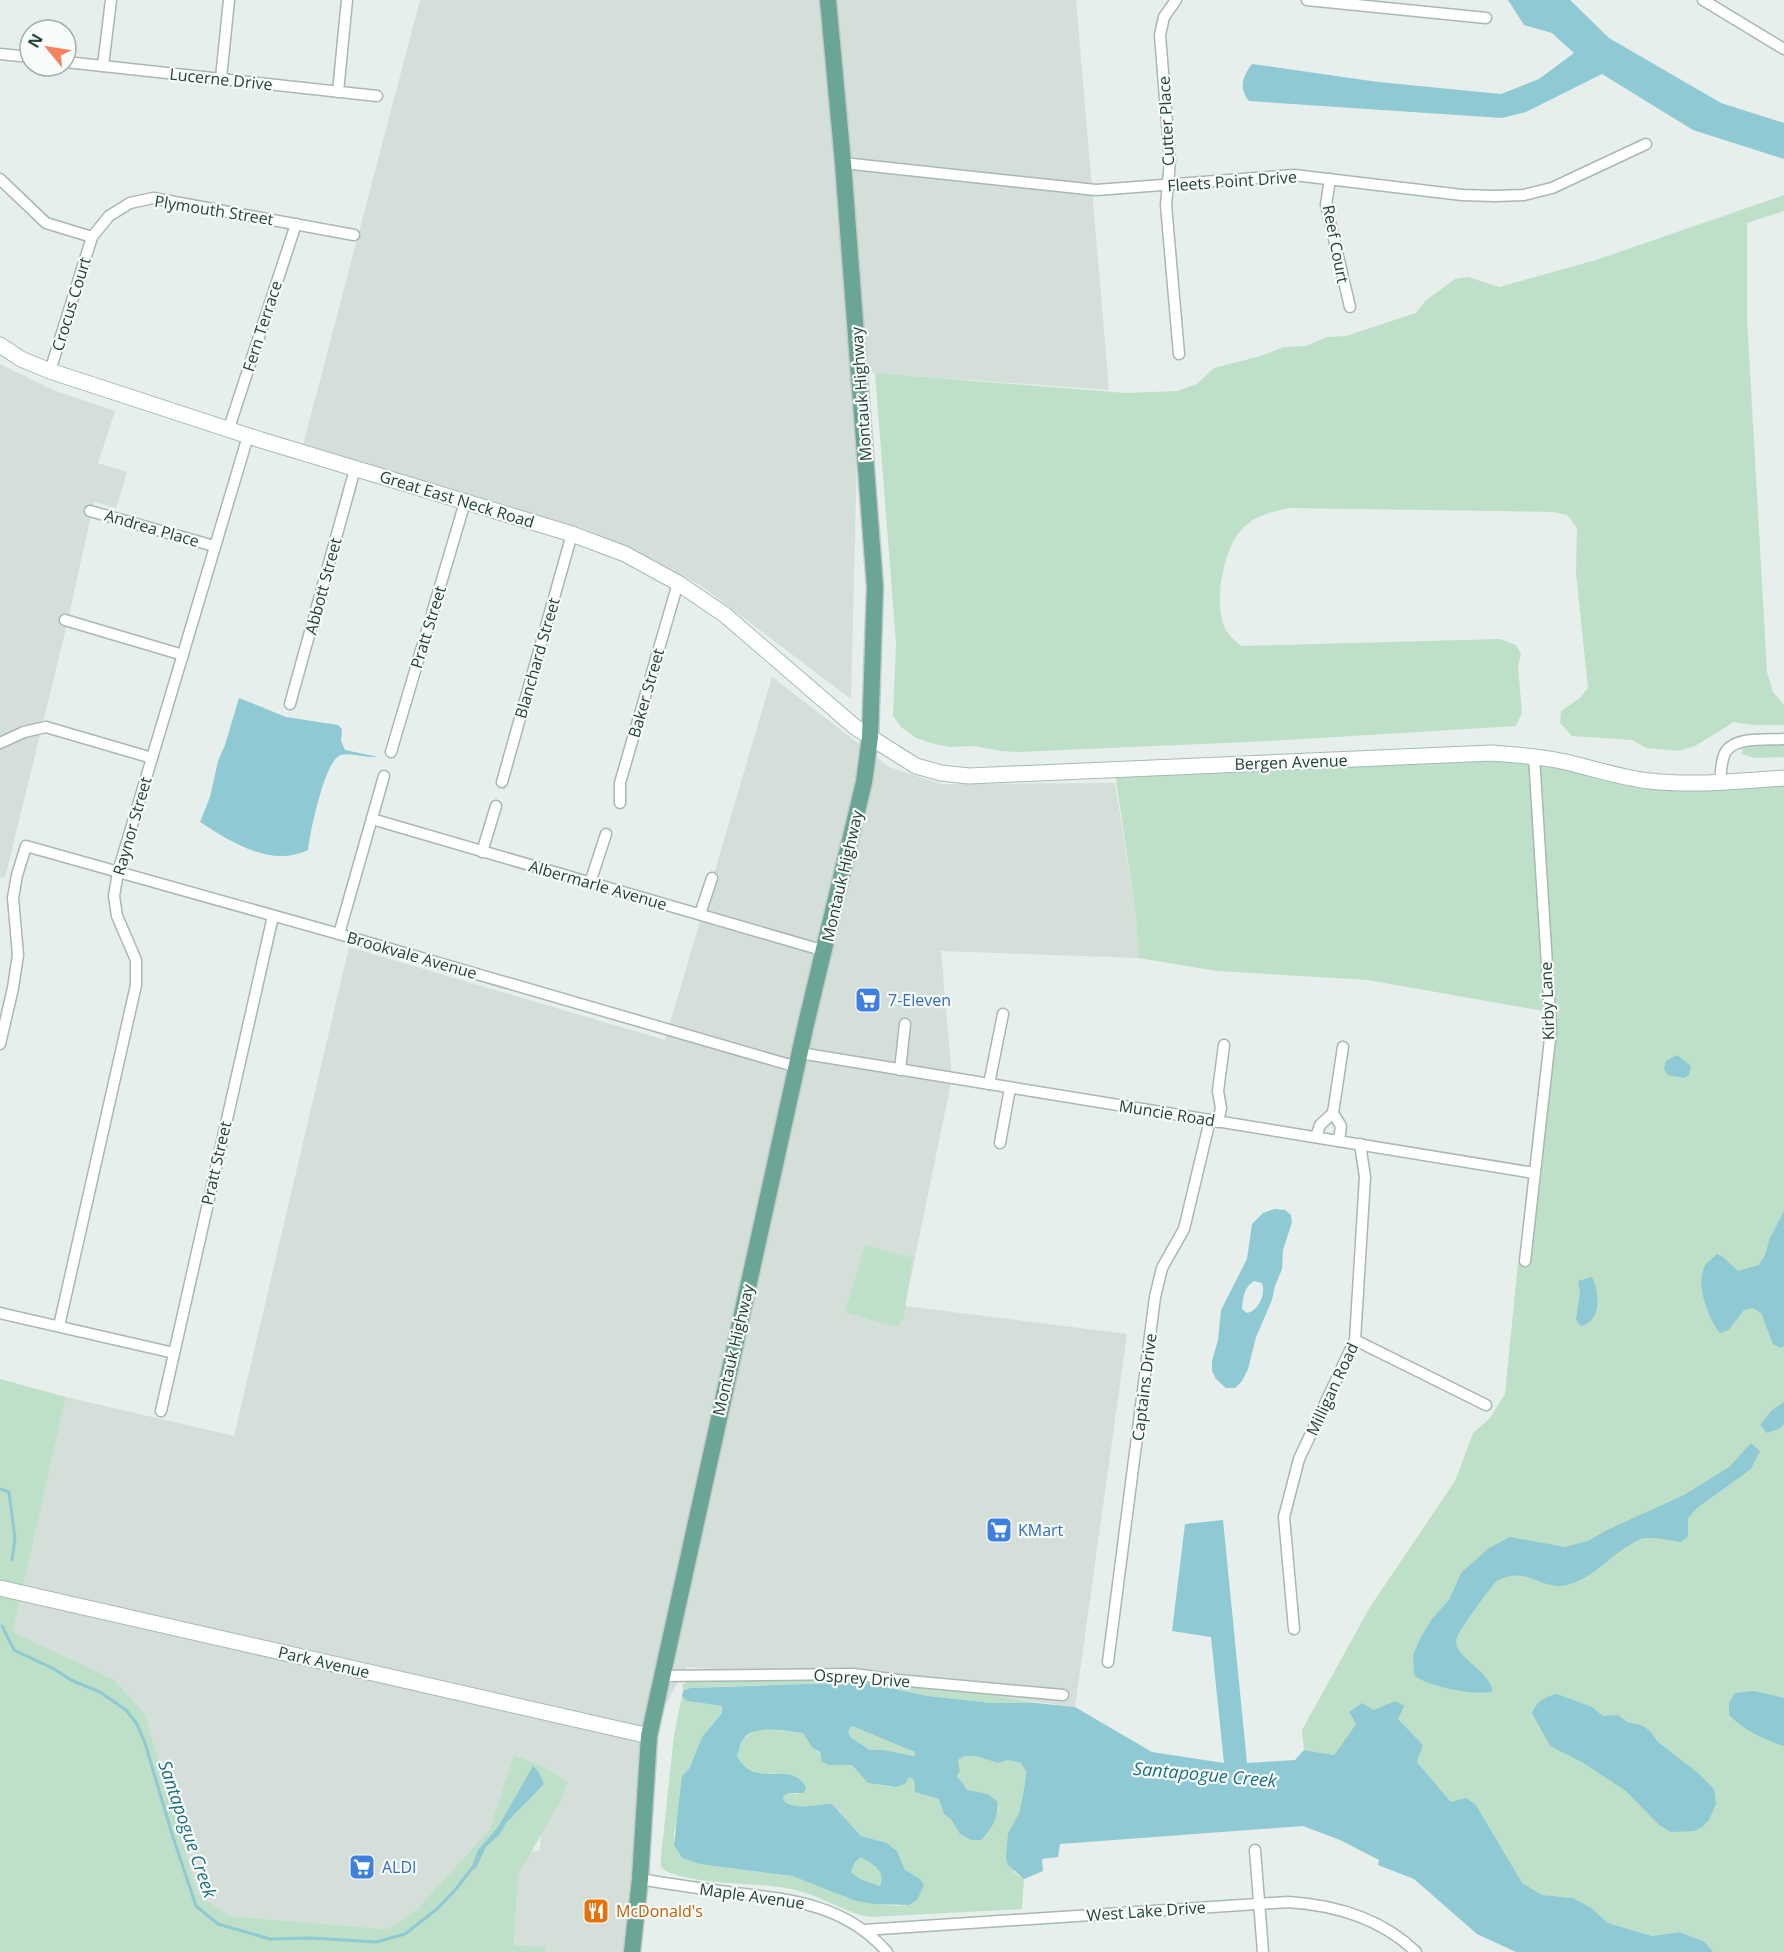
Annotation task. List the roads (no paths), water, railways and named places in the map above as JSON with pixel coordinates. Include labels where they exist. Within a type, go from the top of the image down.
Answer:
[{"type":"main road","name":"Montauk Highway","points":[[632,1952],[640,1879],[649,1736],[799,1060],[864,782],[870,737],[875,587],[843,163],[828,0]]},
{"type":"main road","name":"Great East Neck Road","points":[[0,345],[21,359],[50,371],[355,469],[572,534],[625,554],[678,583],[725,615],[855,727],[870,737]]},
{"type":"main road","name":"Bergen Avenue","points":[[870,737],[916,766],[941,773],[969,776],[1491,753],[1534,756],[1615,776],[1652,781],[1720,782],[1784,778]]},
{"type":"main road","name":"Park Avenue","points":[[0,1588],[649,1736]]},
{"type":"street","points":[[103,66],[111,0]]},
{"type":"street","points":[[221,78],[229,0]]},
{"type":"street","points":[[338,92],[347,0]]},
{"type":"street","name":"Cutter Place","points":[[1176,0],[1164,17],[1160,35],[1170,162],[1166,205],[1179,354]]},
{"type":"street","points":[[1307,0],[1486,18]]},
{"type":"street","points":[[1704,0],[1784,49]]},
{"type":"street","points":[[0,54],[18,56]]},
{"type":"street","name":"Lucerne Drive","points":[[78,63],[376,96]]},
{"type":"street","name":"Fleets Point Drive","points":[[843,163],[1096,190],[1294,175],[1462,195],[1524,195],[1552,188],[1646,144]]},
{"type":"street","points":[[0,179],[46,223],[92,237]]},
{"type":"street","name":"Reef Court","points":[[1330,179],[1326,205],[1350,307]]},
{"type":"street","name":"Plymouth Street","points":[[92,237],[109,216],[130,202],[153,198],[354,235]]},
{"type":"street","name":"Fern Terrace","points":[[229,428],[296,224]]},
{"type":"street","name":"Crocus Court","points":[[50,371],[92,237]]},
{"type":"street","name":"Raynor Street","points":[[59,1326],[136,985],[136,960],[117,916],[114,896],[118,872],[248,435]]},
{"type":"street","name":"Abbott Street","points":[[290,704],[355,469]]},
{"type":"street","name":"Pratt Street","points":[[391,752],[465,502]]},
{"type":"street","name":"Andrea Place","points":[[90,510],[214,546]]},
{"type":"street","name":"Blanchard Street","points":[[502,782],[572,534]]},
{"type":"street","name":"Baker Street","points":[[620,803],[620,783],[678,583]]},
{"type":"street","points":[[66,620],[183,655]]},
{"type":"street","points":[[0,743],[24,732],[46,727],[152,758]]},
{"type":"street","points":[[1720,782],[1724,754],[1731,745],[1741,742],[1784,739]]},
{"type":"street","name":"Kirby Lane","points":[[1525,1261],[1551,1030],[1534,756]]},
{"type":"street","points":[[339,934],[384,776]]},
{"type":"street","points":[[482,852],[496,806]]},
{"type":"street","name":"Albermarle Avenue","points":[[372,819],[825,951]]},
{"type":"street","points":[[590,883],[606,834]]},
{"type":"street","name":"Brookvale Avenue","points":[[0,1044],[14,988],[18,955],[13,898],[26,846],[799,1060]]},
{"type":"street","points":[[700,914],[712,878]]},
{"type":"street","name":"Pratt Street","points":[[161,1411],[273,916]]},
{"type":"street","points":[[989,1084],[1003,1014]]},
{"type":"street","points":[[900,1070],[905,1024]]},
{"type":"street","name":"Captains Drive","points":[[1108,1662],[1155,1297],[1162,1268],[1184,1229],[1214,1121],[1221,1108],[1218,1091],[1224,1045]]},
{"type":"street","points":[[1316,1137],[1320,1125],[1333,1113],[1343,1047]]},
{"type":"street","name":"Muncie Road","points":[[799,1060],[900,1070],[1534,1173]]},
{"type":"street","points":[[1000,1143],[1010,1088]]},
{"type":"street","points":[[1333,1113],[1341,1126],[1339,1141]]},
{"type":"street","name":"Milligan Road","points":[[1293,1629],[1284,1517],[1299,1459],[1355,1340],[1365,1177],[1360,1144]]},
{"type":"street","points":[[0,1313],[174,1353]]},
{"type":"street","points":[[1355,1340],[1486,1405]]},
{"type":"street","name":"Osprey Drive","points":[[661,1676],[854,1674],[1063,1695]]},
{"type":"street","points":[[1255,1850],[1263,1952]]},
{"type":"street","name":"Maple Avenue","points":[[640,1879],[795,1900],[819,1908],[864,1930],[887,1952]]},
{"type":"street","name":"West Lake Drive","points":[[864,1930],[1259,1903],[1308,1903],[1337,1908],[1382,1927],[1416,1952]]},
{"type":"water","points":[[1508,0],[1570,0],[1609,38],[1721,103],[1784,123],[1784,159],[1693,130],[1602,74],[1526,112],[1502,118],[1249,101],[1244,91],[1244,78],[1252,64],[1378,82],[1501,94],[1539,79],[1574,53],[1552,33],[1524,25]]},
{"type":"water","points":[[239,698],[286,717],[338,725],[342,729],[341,741],[345,750],[378,757],[344,754],[335,759],[319,797],[308,850],[294,855],[266,854],[238,844],[200,822],[210,797],[218,761]]},
{"type":"water","points":[[1677,1055],[1691,1066],[1689,1075],[1684,1078],[1668,1075],[1664,1069],[1666,1061]]},
{"type":"water","points":[[1274,1209],[1285,1210],[1291,1215],[1292,1222],[1283,1250],[1282,1269],[1256,1337],[1248,1369],[1242,1381],[1235,1388],[1226,1388],[1216,1379],[1212,1371],[1221,1310],[1247,1259],[1252,1224],[1263,1213]],"holes":[[[1254,1281],[1262,1283],[1263,1292],[1260,1301],[1255,1309],[1247,1313],[1242,1309],[1246,1290]]]},
{"type":"water","points":[[1784,1211],[1784,1346],[1781,1348],[1773,1344],[1761,1313],[1753,1308],[1744,1310],[1729,1330],[1720,1333],[1711,1319],[1704,1300],[1701,1280],[1706,1264],[1717,1254],[1738,1271],[1759,1265]]},
{"type":"water","points":[[1592,1277],[1598,1298],[1596,1313],[1588,1323],[1581,1326],[1576,1320],[1580,1292],[1578,1281]]},
{"type":"water","points":[[1784,1402],[1784,1424],[1779,1429],[1767,1433],[1760,1425],[1771,1411]]},
{"type":"water","points":[[1751,1443],[1760,1451],[1751,1469],[1697,1508],[1688,1518],[1688,1536],[1681,1542],[1655,1538],[1640,1539],[1584,1578],[1567,1585],[1550,1585],[1517,1575],[1497,1581],[1463,1626],[1456,1644],[1464,1656],[1490,1683],[1493,1691],[1476,1693],[1452,1689],[1429,1683],[1414,1675],[1413,1655],[1431,1620],[1449,1600],[1461,1573],[1489,1548],[1510,1537],[1565,1547],[1588,1541],[1684,1495],[1729,1467]]},
{"type":"water","points":[[1223,1520],[1247,1763],[1295,1760],[1304,1750],[1334,1755],[1356,1724],[1349,1712],[1362,1703],[1374,1710],[1395,1701],[1404,1706],[1398,1719],[1423,1745],[1417,1762],[1451,1802],[1466,1798],[1476,1805],[1522,1883],[1542,1895],[1573,1898],[1590,1907],[1608,1923],[1652,1936],[1680,1932],[1705,1942],[1713,1952],[1516,1952],[1477,1934],[1414,1879],[1378,1865],[1379,1860],[1340,1840],[1303,1826],[1060,1844],[1058,1857],[1042,1859],[1043,1871],[1024,1879],[1008,1865],[1006,1858],[1008,1833],[1019,1813],[1024,1790],[1026,1772],[1021,1763],[1008,1760],[998,1763],[976,1756],[964,1756],[958,1760],[960,1771],[957,1776],[967,1790],[987,1794],[997,1801],[998,1806],[996,1817],[988,1832],[981,1840],[971,1840],[960,1834],[951,1819],[944,1814],[939,1799],[915,1792],[914,1780],[909,1777],[905,1784],[895,1787],[868,1783],[852,1765],[829,1765],[822,1762],[820,1752],[812,1747],[803,1733],[778,1730],[761,1730],[747,1735],[742,1741],[737,1756],[753,1772],[791,1775],[799,1779],[806,1787],[804,1793],[789,1793],[783,1796],[784,1801],[789,1804],[800,1806],[832,1804],[861,1836],[887,1843],[897,1851],[905,1870],[920,1879],[924,1885],[917,1900],[909,1905],[856,1901],[792,1876],[699,1864],[682,1858],[674,1845],[682,1776],[689,1769],[702,1737],[722,1713],[722,1706],[687,1701],[682,1696],[683,1691],[690,1688],[861,1682],[928,1696],[991,1703],[1035,1703],[1075,1707],[1152,1752],[1224,1763],[1211,1637],[1172,1631],[1185,1524]],"holes":[[[852,1726],[915,1752],[914,1756],[884,1750],[870,1750],[850,1737],[848,1731]],[[861,1857],[880,1872],[880,1886],[860,1879],[851,1872],[855,1862]]]},
{"type":"water","points":[[1754,1691],[1784,1698],[1784,1746],[1755,1734],[1741,1726],[1729,1715],[1729,1702],[1735,1693]]},
{"type":"water","points":[[1557,1694],[1592,1707],[1603,1716],[1618,1715],[1627,1722],[1641,1725],[1649,1730],[1658,1742],[1698,1773],[1714,1789],[1716,1804],[1709,1820],[1694,1831],[1671,1832],[1659,1825],[1626,1791],[1582,1762],[1550,1746],[1532,1713],[1542,1700]]},
{"type":"water","points":[[533,1766],[544,1784],[506,1823],[500,1834],[486,1847],[476,1868],[470,1871],[478,1850],[498,1827]]},
{"type":"waterway","name":"Santapogue Creek","points":[[0,1489],[9,1492],[15,1538],[12,1560]]},
{"type":"waterway","name":"Santapogue Creek","points":[[2,1626],[14,1650],[54,1669],[71,1680],[100,1692],[126,1710],[137,1724],[196,1906],[218,1924],[270,1939],[311,1938],[376,1942],[405,1934],[438,1908],[472,1868]]},
{"type":"place","name":"7-Eleven","points":[[868,1000]]},
{"type":"place","name":"KMart","points":[[999,1530]]},
{"type":"place","name":"ALDI","points":[[362,1867]]},
{"type":"place","name":"McDonald's","points":[[596,1911]]}]
